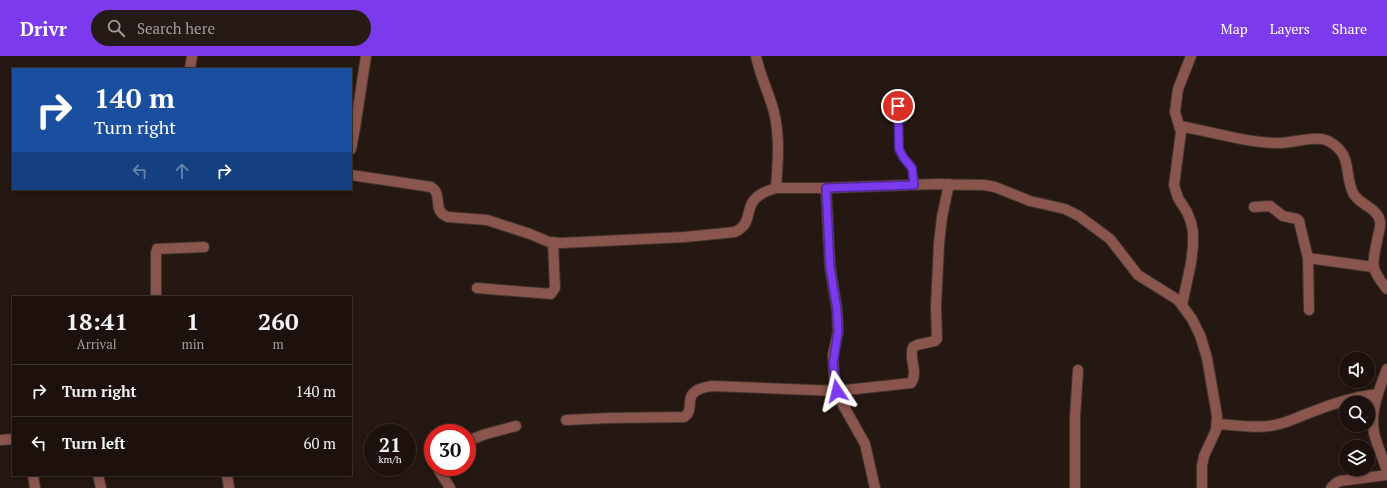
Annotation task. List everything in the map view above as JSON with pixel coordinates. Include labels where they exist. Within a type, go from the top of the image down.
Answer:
[{"type":"street","points":[[190,68],[192,56]]},
{"type":"street","points":[[352,138],[366,56]]},
{"type":"street","points":[[756,56],[778,132],[776,188]]},
{"type":"street","points":[[1182,305],[1193,246],[1191,222],[1188,212],[1175,192],[1174,185],[1181,132],[1180,126],[1176,119],[1175,100],[1184,71],[1191,56]]},
{"type":"street","points":[[1180,126],[1259,142],[1281,143],[1314,138],[1323,139],[1330,142],[1338,149],[1347,163],[1350,186],[1353,194],[1378,215],[1380,227],[1373,267],[1375,274],[1387,289]]},
{"type":"street","points":[[352,175],[431,187],[435,189],[439,211],[442,215],[448,217],[487,220],[530,234],[540,239],[554,242],[685,236],[735,232],[742,229],[746,223],[752,203],[757,197],[764,192],[776,188],[948,184],[984,185],[995,187],[1030,201],[1065,208],[1079,216],[1110,239],[1138,275],[1178,300],[1192,319],[1200,335],[1207,358],[1217,416],[1216,430],[1204,456],[1202,466],[1202,488]]},
{"type":"street","points":[[566,420],[684,417],[688,412],[693,393],[703,387],[712,386],[837,391],[911,383],[914,376],[912,353],[913,347],[937,340],[936,307],[939,243],[948,184]]},
{"type":"street","points":[[826,188],[830,267],[838,332],[833,364],[837,391],[843,405],[865,444],[875,488]]},
{"type":"street","points":[[1254,207],[1270,206],[1283,216],[1297,219],[1299,221],[1308,258],[1309,310]]},
{"type":"street","points":[[476,288],[551,294],[555,288],[554,242]]},
{"type":"street","points":[[156,296],[156,252],[158,249],[204,247]]},
{"type":"street","points":[[1308,258],[1373,267]]},
{"type":"street","points":[[1075,488],[1075,417],[1078,370]]},
{"type":"street","points":[[1387,370],[1377,394],[1373,418],[1374,433],[1387,471]]},
{"type":"street","points":[[1217,424],[1262,426],[1274,425],[1289,421],[1330,405],[1377,394]]},
{"type":"street","points":[[476,438],[516,426]]},
{"type":"street","points":[[0,440],[12,439]]},
{"type":"street","points":[[1331,488],[1340,481],[1387,475]]},
{"type":"street","points":[[32,476],[35,488]]},
{"type":"street","points":[[98,476],[101,488]]},
{"type":"street","points":[[227,476],[229,488]]},
{"type":"street","points":[[443,476],[450,488]]},
{"type":"lane","points":[[898,106],[899,149],[903,157],[912,168],[914,185]]},
{"type":"route","points":[[837,391],[833,364],[833,355],[838,332],[837,310],[830,267],[826,188],[914,185],[914,173],[912,168],[903,157],[899,149],[898,106]]}]
